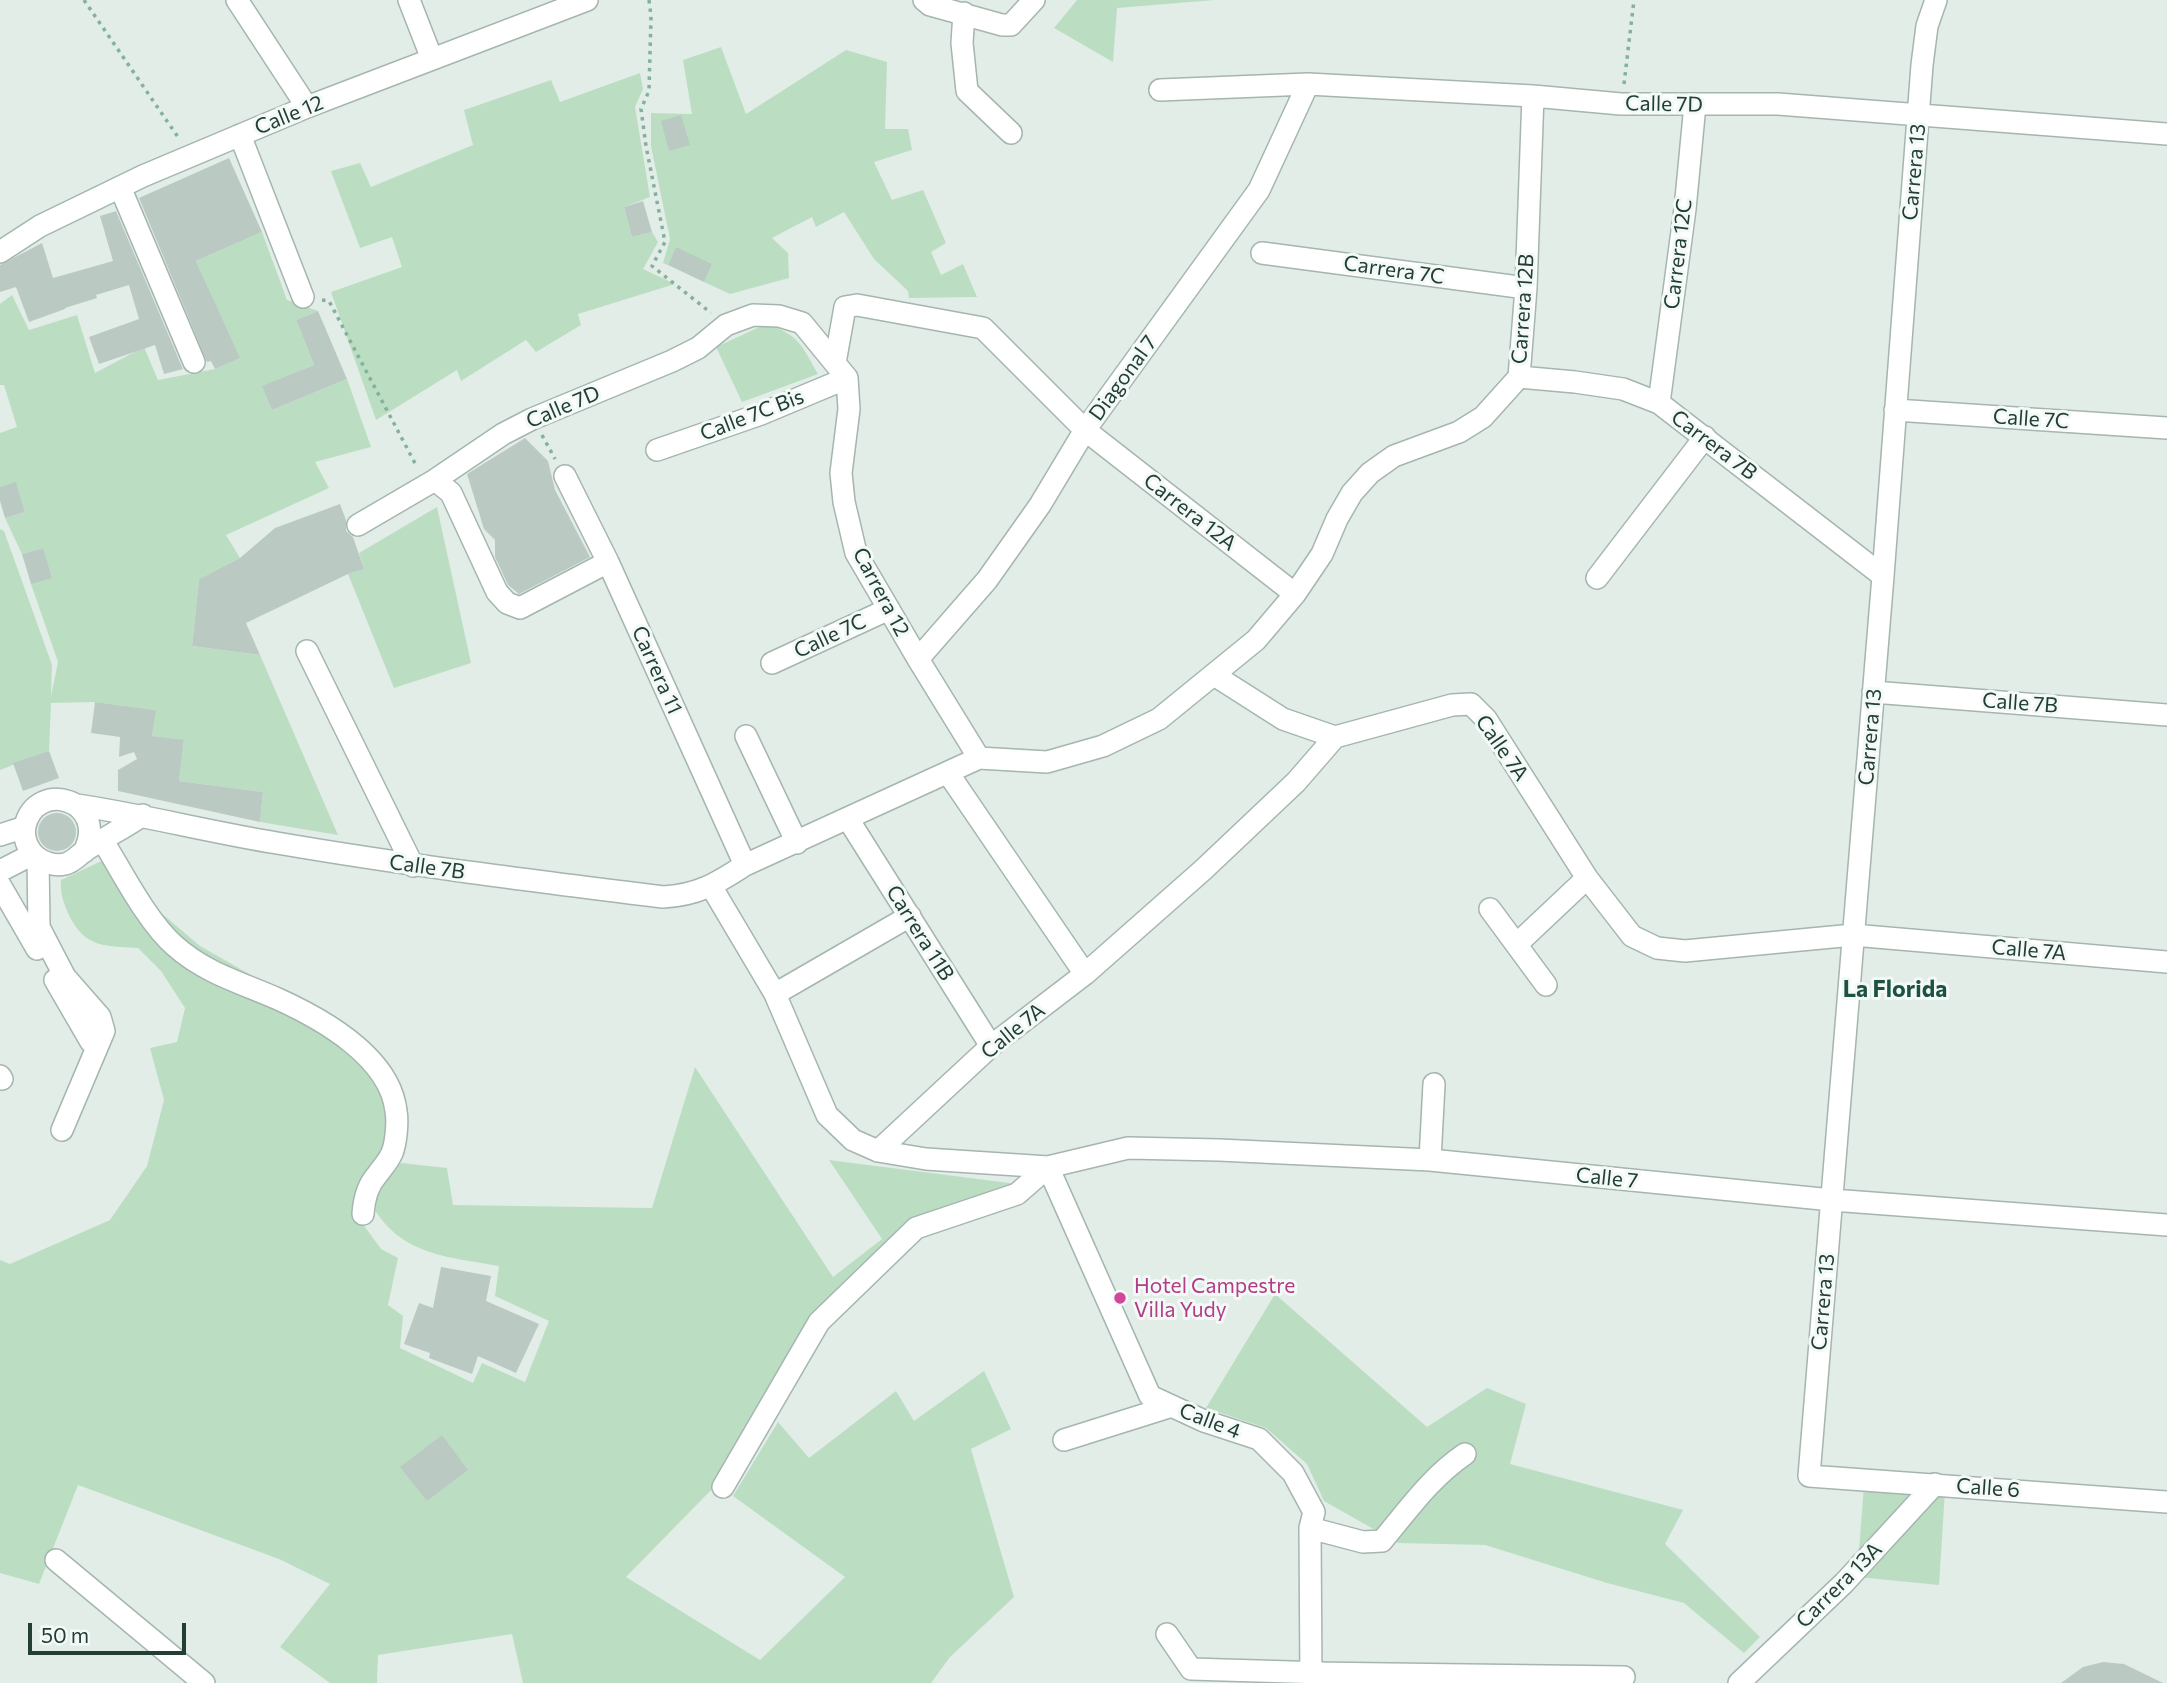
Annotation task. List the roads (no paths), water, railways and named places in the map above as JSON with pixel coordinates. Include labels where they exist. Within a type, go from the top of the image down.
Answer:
[{"type":"street","points":[[237,0],[307,107]]},
{"type":"street","points":[[409,0],[432,59]]},
{"type":"street","points":[[924,0],[930,5],[1002,25],[1011,25],[1034,0]]},
{"type":"street","name":"Carrera 13","points":[[1809,1476],[1919,115],[1927,26],[1936,0]]},
{"type":"street","name":"Calle 12","points":[[0,252],[40,226],[191,156],[307,107],[581,1]]},
{"type":"street","points":[[964,13],[962,43],[967,91],[1011,133]]},
{"type":"street","name":"Calle 7D","points":[[1160,90],[1308,84],[1533,96],[1621,104],[1778,104],[2167,134]]},
{"type":"street","name":"Diagonal 7","points":[[918,659],[987,580],[1040,505],[1085,430],[1259,190],[1308,84]]},
{"type":"street","name":"Carrera 12B","points":[[979,758],[1047,762],[1103,746],[1159,719],[1256,640],[1295,594],[1322,554],[1352,493],[1370,473],[1394,456],[1459,432],[1483,418],[1519,377],[1533,96]]},
{"type":"street","name":"Carrera 12C","points":[[1659,403],[1685,209],[1695,105]]},
{"type":"street","points":[[240,135],[303,297]]},
{"type":"street","points":[[120,187],[194,362]]},
{"type":"street","name":"Carrera 7C","points":[[1262,253],[1525,288]]},
{"type":"street","name":"Carrera 12","points":[[979,758],[856,553],[844,502],[841,473],[849,409],[841,370],[845,307],[857,305],[983,328],[1085,430]]},
{"type":"street","name":"Calle 7D","points":[[358,525],[503,434],[532,419],[672,361],[698,348],[726,325],[753,315],[779,316],[802,323],[841,370]]},
{"type":"street","name":"Calle 7C Bis","points":[[657,450],[761,414],[841,370]]},
{"type":"street","name":"Carrera 7B","points":[[1519,377],[1623,389],[1659,403],[1883,576]]},
{"type":"street","name":"Calle 7C","points":[[1895,410],[2167,428]]},
{"type":"street","name":"Carrera 12A","points":[[1085,430],[1295,594]]},
{"type":"street","points":[[1597,578],[1705,436]]},
{"type":"street","name":"Carrera 11","points":[[565,477],[608,562],[745,865]]},
{"type":"street","points":[[430,482],[450,493],[497,593],[508,603],[520,608],[608,562]]},
{"type":"street","name":"Calle 7C","points":[[772,663],[889,609]]},
{"type":"street","points":[[307,651],[413,866]]},
{"type":"street","points":[[1214,675],[1283,719],[1335,737]]},
{"type":"street","name":"Calle 7B","points":[[1873,692],[2167,715]]},
{"type":"street","name":"Calle 7A","points":[[878,1151],[991,1046],[1085,974],[1213,862],[1296,782],[1335,737],[1452,705],[1471,704],[1486,719],[1587,878],[1632,936],[1657,948],[1685,951],[1853,935],[2167,962]]},
{"type":"street","points":[[746,736],[797,843]]},
{"type":"street","name":"Calle 7B","points":[[77,805],[413,866],[663,897],[688,895],[711,887],[745,865],[979,758]]},
{"type":"street","points":[[948,773],[1085,974]]},
{"type":"street","points":[[62,1130],[104,1031],[100,1017],[65,977],[38,927],[35,856],[26,841],[25,827],[35,807],[45,801],[67,800],[77,805],[86,815],[90,827],[90,841],[84,852]]},
{"type":"street","points":[[0,871],[35,856],[53,864],[70,862],[143,815]]},
{"type":"street","name":"Carrera 11B","points":[[848,819],[991,1046]]},
{"type":"street","points":[[0,835],[25,827]]},
{"type":"street","points":[[103,842],[152,918],[173,945],[202,967],[279,1000],[349,1039],[366,1055],[387,1082],[396,1111],[393,1152],[375,1177],[364,1199],[363,1214]]},
{"type":"street","points":[[1517,944],[1587,878]]},
{"type":"street","points":[[0,885],[90,1042]]},
{"type":"street","points":[[711,887],[775,994],[827,1115],[853,1140],[878,1151],[926,1159],[1048,1167]]},
{"type":"street","points":[[1490,909],[1546,985]]},
{"type":"street","points":[[775,994],[910,916]]},
{"type":"street","points":[[1430,1160],[1434,1084]]},
{"type":"street","name":"Calle 7","points":[[1048,1167],[1128,1148],[1430,1160],[1832,1200],[2167,1225]]},
{"type":"street","points":[[723,1487],[818,1322],[916,1228],[1017,1194],[1048,1167]]},
{"type":"street","name":"Calle 4","points":[[1048,1167],[1150,1396],[1204,1421],[1259,1439],[1293,1473],[1314,1512],[1310,1528],[1311,1678]]},
{"type":"street","points":[[1064,1440],[1172,1406]]},
{"type":"street","points":[[1310,1528],[1363,1542],[1382,1541],[1426,1488],[1448,1466],[1465,1454]]},
{"type":"street","name":"Calle 6","points":[[1809,1476],[2167,1502]]},
{"type":"street","name":"Carrera 13A","points":[[1739,1683],[1844,1583],[1935,1484]]},
{"type":"street","points":[[56,1560],[204,1683]]},
{"type":"street","points":[[1167,1634],[1191,1669],[1311,1678],[1625,1677]]},
{"type":"street","points":[[1311,1678],[1449,1677],[1458,1683]]},
{"type":"place","name":"Hotel Campestre Villa Yudy","points":[[1120,1298]]},
{"type":"district","name":"La Florida","points":[[1895,989]]}]
